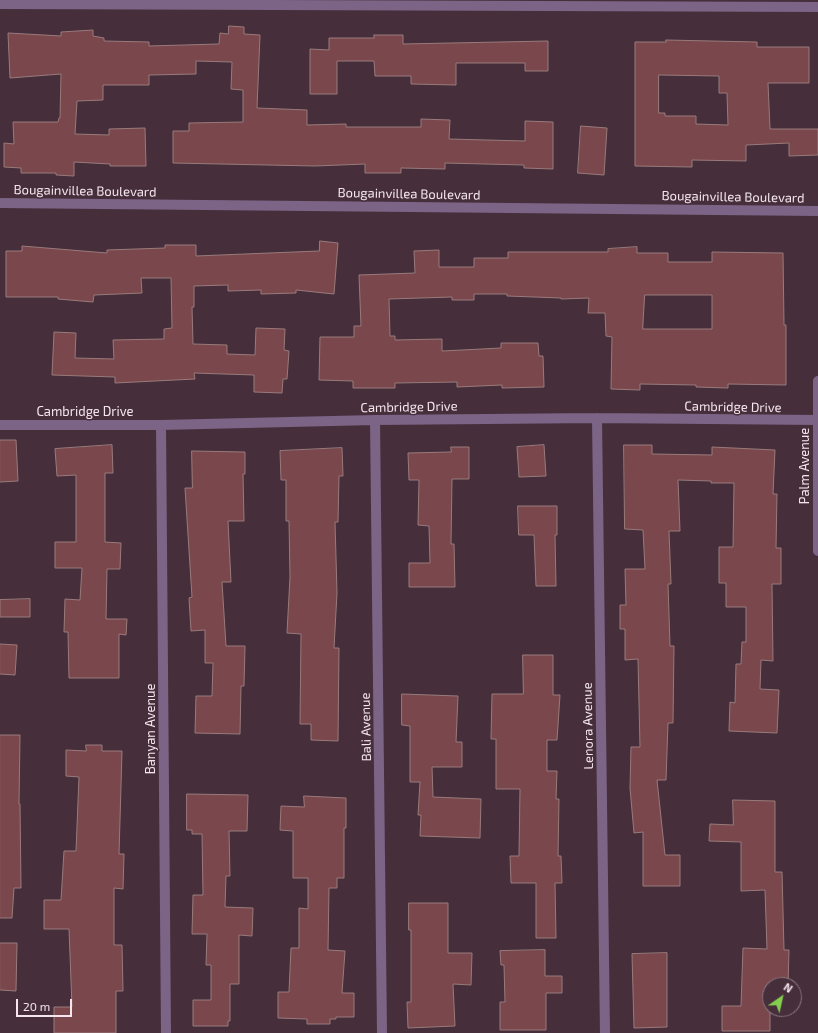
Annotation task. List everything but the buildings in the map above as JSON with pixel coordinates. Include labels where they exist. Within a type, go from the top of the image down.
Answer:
[{"type":"street","points":[[0,4],[376,2],[596,3],[818,7],[818,0]]},
{"type":"street","name":"Bougainvillea Boulevard","points":[[0,203],[818,211]]},
{"type":"street","name":"Palm Avenue","points":[[818,381],[818,551]]},
{"type":"street","name":"Cambridge Drive","points":[[0,425],[161,425],[375,420],[597,418],[818,420]]},
{"type":"street","name":"Lenora Avenue","points":[[597,418],[605,1033]]},
{"type":"street","name":"Bali Avenue","points":[[375,420],[382,1033]]},
{"type":"street","name":"Banyan Avenue","points":[[161,425],[166,1033]]}]
